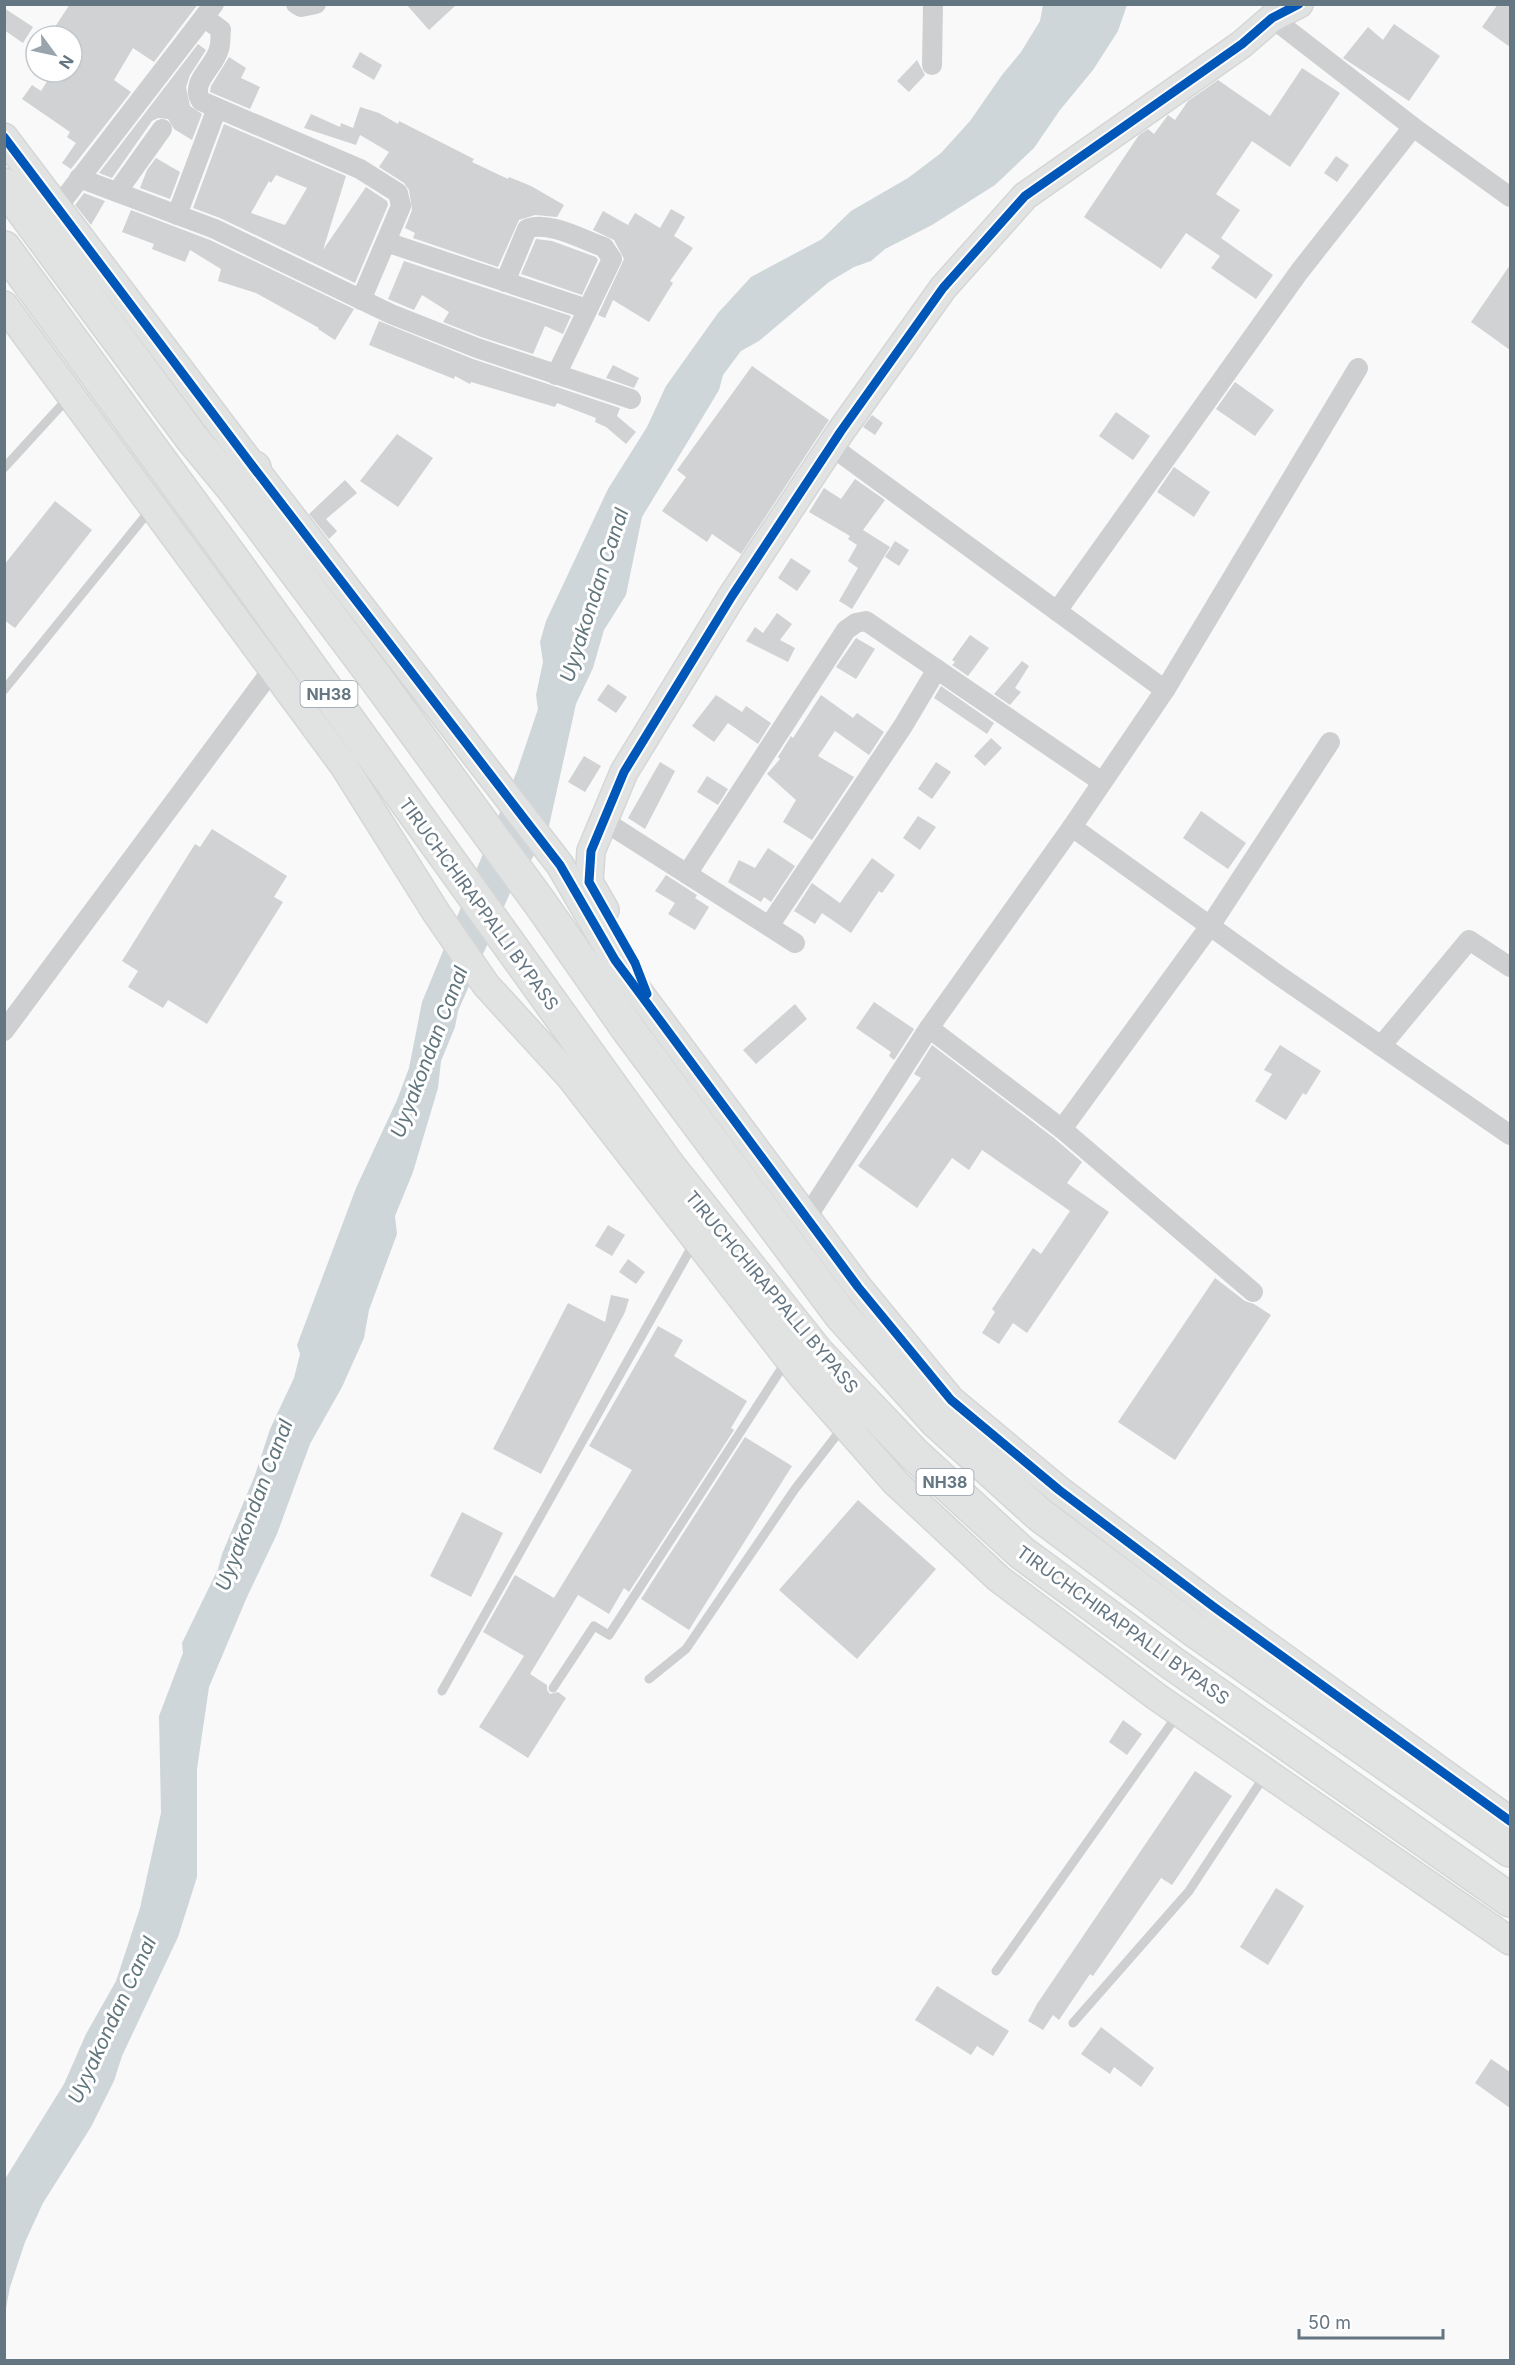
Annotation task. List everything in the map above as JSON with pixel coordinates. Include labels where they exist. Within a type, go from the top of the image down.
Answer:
[{"type":"highway","name":"NH38","points":[[4,185],[191,437],[244,479],[263,528],[540,903],[628,1029],[841,1315],[936,1420],[1040,1515],[1197,1632],[1510,1850]]},
{"type":"highway","name":"TIRUCHCHIRAPPALLI BYPASS","points":[[4,248],[669,1167],[818,1354],[914,1454],[1032,1560],[1172,1664],[1510,1900]]},
{"type":"street","points":[[296,4],[302,7],[316,4]]},
{"type":"street","points":[[932,65],[933,4]]},
{"type":"street","points":[[656,1014],[635,963],[589,882],[591,851],[624,772],[732,596],[831,446],[943,288],[1025,196],[1242,44],[1272,18],[1299,4]]},
{"type":"street","points":[[57,208],[209,10],[221,30],[219,50],[197,86],[196,94],[201,101],[360,169],[398,193],[401,206],[361,300]]},
{"type":"street","points":[[1272,18],[1413,127],[1510,197]]},
{"type":"street","points":[[177,215],[217,108]]},
{"type":"street","points":[[1057,611],[1299,272],[1413,127]]},
{"type":"street","points":[[117,192],[162,129]]},
{"type":"street","points":[[4,137],[57,208],[244,479],[487,771],[560,865],[615,960],[858,1287],[951,1400],[1068,1497],[1214,1607],[1510,1821]]},
{"type":"street","points":[[80,178],[215,229],[391,314],[477,348],[631,399]]},
{"type":"street","points":[[505,282],[527,229],[536,226],[546,226],[604,248],[609,253],[612,260],[556,375]]},
{"type":"street","points":[[386,242],[587,309]]},
{"type":"street","points":[[4,304],[344,766],[437,914],[486,985],[571,1078],[788,1358],[895,1482],[999,1579],[1179,1712],[1510,1941]]},
{"type":"street","points":[[807,1217],[928,1028],[1072,827],[1165,690],[1358,368]]},
{"type":"street","points":[[831,446],[1165,690]]},
{"type":"street","points":[[687,874],[846,630],[856,622],[866,621],[1102,782]]},
{"type":"street","points":[[769,926],[903,726],[937,669]]},
{"type":"street","points":[[4,1030],[272,670]]},
{"type":"street","points":[[1062,1129],[1210,926],[1330,742]]},
{"type":"street","points":[[604,821],[795,943]]},
{"type":"street","points":[[1072,827],[1510,1135]]},
{"type":"street","points":[[1381,1046],[1469,940],[1510,967]]},
{"type":"street","points":[[928,1028],[1062,1129],[1253,1292]]},
{"type":"lane","points":[[4,468],[71,396]]},
{"type":"lane","points":[[4,690],[153,507]]},
{"type":"lane","points":[[442,1691],[696,1239]]},
{"type":"lane","points":[[553,1688],[594,1626],[609,1635],[788,1358]]},
{"type":"lane","points":[[649,1679],[686,1649],[795,1489],[844,1425]]},
{"type":"lane","points":[[996,1971],[1179,1712]]},
{"type":"lane","points":[[1072,2024],[1189,1891],[1267,1772]]},
{"type":"water","name":"Uyyakondan Canal","points":[[1043,5],[1127,5],[1118,31],[1093,70],[1060,110],[1034,148],[995,185],[932,225],[885,249],[871,261],[854,267],[829,282],[759,341],[741,351],[723,375],[719,390],[642,517],[626,595],[604,630],[593,668],[576,704],[547,835],[510,893],[458,1011],[455,1027],[441,1061],[438,1088],[413,1172],[395,1216],[397,1234],[369,1310],[364,1338],[342,1387],[310,1444],[277,1534],[247,1597],[209,1687],[197,1769],[197,1877],[178,1937],[91,2127],[43,2203],[25,2242],[10,2287],[5,2314],[5,2179],[64,2084],[86,2034],[116,1981],[140,1908],[161,1813],[159,1716],[183,1653],[182,1643],[218,1569],[255,1475],[270,1429],[294,1378],[300,1354],[297,1345],[356,1188],[397,1100],[409,1068],[422,1002],[517,771],[538,709],[536,695],[543,662],[540,642],[546,621],[608,489],[647,427],[666,386],[718,313],[751,277],[822,239],[851,211],[908,178],[941,153],[970,121],[1021,52],[1040,21]]},
{"type":"building","points":[[70,4],[198,4],[154,62],[133,48],[114,80],[131,92],[71,169],[62,163],[76,143],[67,137],[70,132],[22,99],[32,85],[41,91],[45,84],[84,84],[84,24],[57,24]]},
{"type":"building","points":[[406,4],[457,4],[429,30]]},
{"type":"building","points":[[1498,4],[1510,4],[1510,47],[1482,27]]},
{"type":"building","points":[[4,8],[28,24],[24,24],[23,43],[4,30]]},
{"type":"building","points":[[1394,24],[1440,56],[1409,101],[1343,58],[1368,27],[1383,40]]},
{"type":"building","points":[[198,44],[206,50],[190,75],[186,87],[190,106],[202,114],[192,140],[174,129],[168,119],[158,118],[152,121],[112,178],[99,173]]},
{"type":"building","points":[[360,52],[382,65],[374,80],[352,67]]},
{"type":"building","points":[[229,57],[246,68],[241,78],[260,87],[250,109],[210,92],[211,86]]},
{"type":"building","points":[[917,60],[925,75],[909,92],[897,81]]},
{"type":"building","points":[[1302,68],[1340,93],[1290,167],[1252,141],[1216,194],[1240,210],[1221,238],[1273,275],[1256,299],[1211,268],[1220,256],[1186,233],[1161,269],[1084,217],[1139,135],[1148,129],[1154,134],[1168,115],[1175,120],[1188,101],[1218,80],[1270,116]]},
{"type":"building","points":[[360,107],[379,113],[398,124],[399,121],[474,159],[472,162],[508,179],[509,177],[531,186],[564,205],[557,217],[535,215],[519,220],[498,267],[413,238],[415,233],[405,228],[412,210],[409,190],[404,183],[379,167],[389,152],[360,135],[356,145],[304,128],[311,114],[340,127],[341,123],[353,128]]},
{"type":"building","points":[[224,124],[346,176],[323,250],[366,187],[387,201],[388,205],[355,283],[220,218],[193,208]],"holes":[[[276,175],[307,188],[285,225],[251,213],[269,181],[271,183]]]},
{"type":"building","points":[[1336,156],[1349,165],[1337,182],[1324,173]]},
{"type":"building","points":[[156,158],[180,172],[170,199],[140,188],[147,170]]},
{"type":"building","points":[[84,193],[105,201],[91,225],[75,205]]},
{"type":"building","points":[[671,209],[685,217],[674,236],[693,248],[670,281],[673,283],[649,322],[613,300],[605,318],[598,315],[624,259],[614,240],[593,230],[603,211],[628,225],[635,213],[660,228]]},
{"type":"building","points":[[131,210],[210,240],[354,309],[335,340],[319,328],[256,293],[218,281],[221,269],[190,250],[185,262],[152,249],[154,244],[122,232]]},
{"type":"building","points":[[536,239],[552,241],[596,257],[598,260],[582,295],[521,274]]},
{"type":"building","points":[[404,261],[571,316],[563,334],[545,326],[533,354],[481,337],[443,322],[449,312],[422,295],[414,310],[388,299]]},
{"type":"building","points":[[1510,265],[1510,350],[1471,322]]},
{"type":"building","points":[[379,321],[473,359],[620,408],[617,416],[636,432],[626,444],[606,427],[595,422],[596,418],[557,403],[555,407],[471,382],[470,384],[455,376],[454,379],[369,345]]},
{"type":"building","points":[[613,365],[639,378],[634,388],[606,378]]},
{"type":"building","points":[[752,366],[829,420],[741,554],[712,534],[707,542],[662,511],[686,477],[677,470]]},
{"type":"building","points":[[1235,382],[1274,410],[1255,436],[1216,409]]},
{"type":"building","points":[[1116,412],[1150,436],[1133,460],[1099,436]]},
{"type":"building","points":[[872,415],[883,423],[875,435],[863,427]]},
{"type":"building","points":[[397,434],[433,458],[398,507],[360,481]]},
{"type":"building","points":[[1174,467],[1210,492],[1194,517],[1157,492]]},
{"type":"building","points":[[855,479],[885,500],[863,530],[890,547],[852,609],[839,601],[858,568],[848,561],[857,545],[848,539],[850,536],[809,512],[824,488],[841,499]]},
{"type":"building","points":[[345,480],[357,493],[326,519],[337,531],[329,539],[309,514]]},
{"type":"building","points":[[55,501],[92,530],[15,628],[4,620],[4,565]]},
{"type":"building","points":[[895,541],[909,550],[899,566],[885,557]]},
{"type":"building","points":[[791,558],[811,571],[797,591],[778,578]]},
{"type":"building","points":[[777,613],[792,624],[780,640],[795,648],[788,662],[746,641],[755,627],[763,633]]},
{"type":"building","points":[[970,635],[989,648],[968,676],[952,665],[955,662],[952,660]]},
{"type":"building","points":[[856,638],[875,649],[856,679],[836,667]]},
{"type":"building","points":[[1022,661],[1029,666],[1015,688],[1021,692],[1010,705],[994,694]]},
{"type":"building","points":[[608,684],[627,697],[616,713],[597,700]]},
{"type":"building","points":[[941,686],[994,723],[987,734],[934,698]]},
{"type":"building","points":[[716,695],[742,712],[746,706],[771,723],[758,744],[728,723],[714,742],[692,726]]},
{"type":"building","points":[[821,695],[853,718],[857,713],[884,732],[869,755],[835,731],[818,756],[854,777],[812,840],[783,822],[796,800],[767,774],[780,759],[778,757],[791,736],[793,738]]},
{"type":"building","points":[[991,738],[1002,748],[985,766],[974,756]]},
{"type":"building","points":[[584,756],[601,766],[585,792],[568,782]]},
{"type":"building","points":[[660,762],[675,771],[645,829],[628,818]]},
{"type":"building","points":[[936,762],[951,772],[932,799],[918,789]]},
{"type":"building","points":[[707,776],[728,789],[718,805],[697,792]]},
{"type":"building","points":[[1201,811],[1246,843],[1228,869],[1183,838]]},
{"type":"building","points":[[918,816],[936,827],[920,850],[903,838]]},
{"type":"building","points":[[212,829],[287,876],[274,897],[283,902],[207,1024],[168,1000],[163,1008],[128,987],[138,971],[122,961],[195,844],[200,847]]},
{"type":"building","points":[[768,848],[795,866],[771,902],[764,897],[761,902],[728,882],[739,860],[755,868]]},
{"type":"building","points":[[872,858],[895,875],[882,893],[879,891],[851,933],[822,913],[815,924],[794,911],[812,883],[840,903]]},
{"type":"building","points":[[666,875],[697,895],[695,898],[709,907],[695,930],[668,914],[675,903],[655,891]]},
{"type":"building","points":[[874,1002],[914,1029],[894,1060],[889,1056],[891,1052],[856,1028]]},
{"type":"building","points":[[795,1004],[807,1019],[756,1064],[743,1050]]},
{"type":"building","points":[[932,1045],[1082,1162],[1067,1183],[1109,1212],[1027,1333],[1013,1323],[999,1344],[982,1333],[995,1312],[992,1309],[1033,1248],[1041,1254],[1070,1211],[982,1150],[969,1170],[952,1158],[917,1208],[858,1166],[921,1078],[914,1074]]},
{"type":"building","points":[[1280,1045],[1321,1071],[1306,1095],[1303,1093],[1286,1120],[1255,1101],[1272,1074],[1264,1070]]},
{"type":"building","points":[[608,1225],[625,1235],[612,1256],[595,1246]]},
{"type":"building","points":[[628,1259],[645,1272],[636,1284],[619,1272]]},
{"type":"building","points":[[1215,1278],[1245,1301],[1271,1315],[1175,1460],[1118,1422]]},
{"type":"building","points":[[611,1295],[629,1299],[625,1312],[541,1474],[493,1449],[568,1303],[605,1322]]},
{"type":"building","points":[[658,1326],[683,1340],[674,1356],[747,1401],[731,1428],[734,1430],[629,1592],[624,1588],[609,1614],[578,1595],[530,1674],[547,1685],[550,1694],[558,1692],[566,1698],[528,1758],[479,1727],[524,1656],[483,1632],[515,1575],[554,1598],[632,1470],[589,1446]]},
{"type":"building","points":[[745,1437],[792,1466],[689,1630],[641,1599]]},
{"type":"building","points":[[858,1500],[936,1569],[857,1659],[779,1590]]},
{"type":"building","points":[[462,1512],[503,1533],[471,1597],[430,1576]]},
{"type":"building","points":[[1123,1720],[1142,1734],[1127,1755],[1109,1742]]},
{"type":"building","points":[[1195,1771],[1232,1796],[1172,1885],[1161,1878],[1093,1976],[1090,1974],[1059,2020],[1053,2015],[1043,2030],[1028,2021],[1037,2004]]},
{"type":"building","points":[[1276,1888],[1304,1906],[1268,1965],[1240,1947]]},
{"type":"building","points":[[937,1986],[1009,2031],[993,2056],[977,2046],[971,2055],[915,2020]]},
{"type":"building","points":[[1101,2027],[1154,2068],[1141,2087],[1114,2067],[1110,2074],[1081,2054]]},
{"type":"building","points":[[1491,2059],[1510,2072],[1510,2108],[1475,2083]]},
{"type":"cycle path","points":[[647,994],[635,963],[589,882],[591,851],[624,772],[732,596],[841,431],[943,288],[1025,196],[1242,44],[1272,18],[1299,4]]},
{"type":"cycle path","points":[[4,137],[254,468],[560,865],[615,960],[858,1287],[951,1400],[1059,1490],[1214,1607],[1510,1821]]}]
